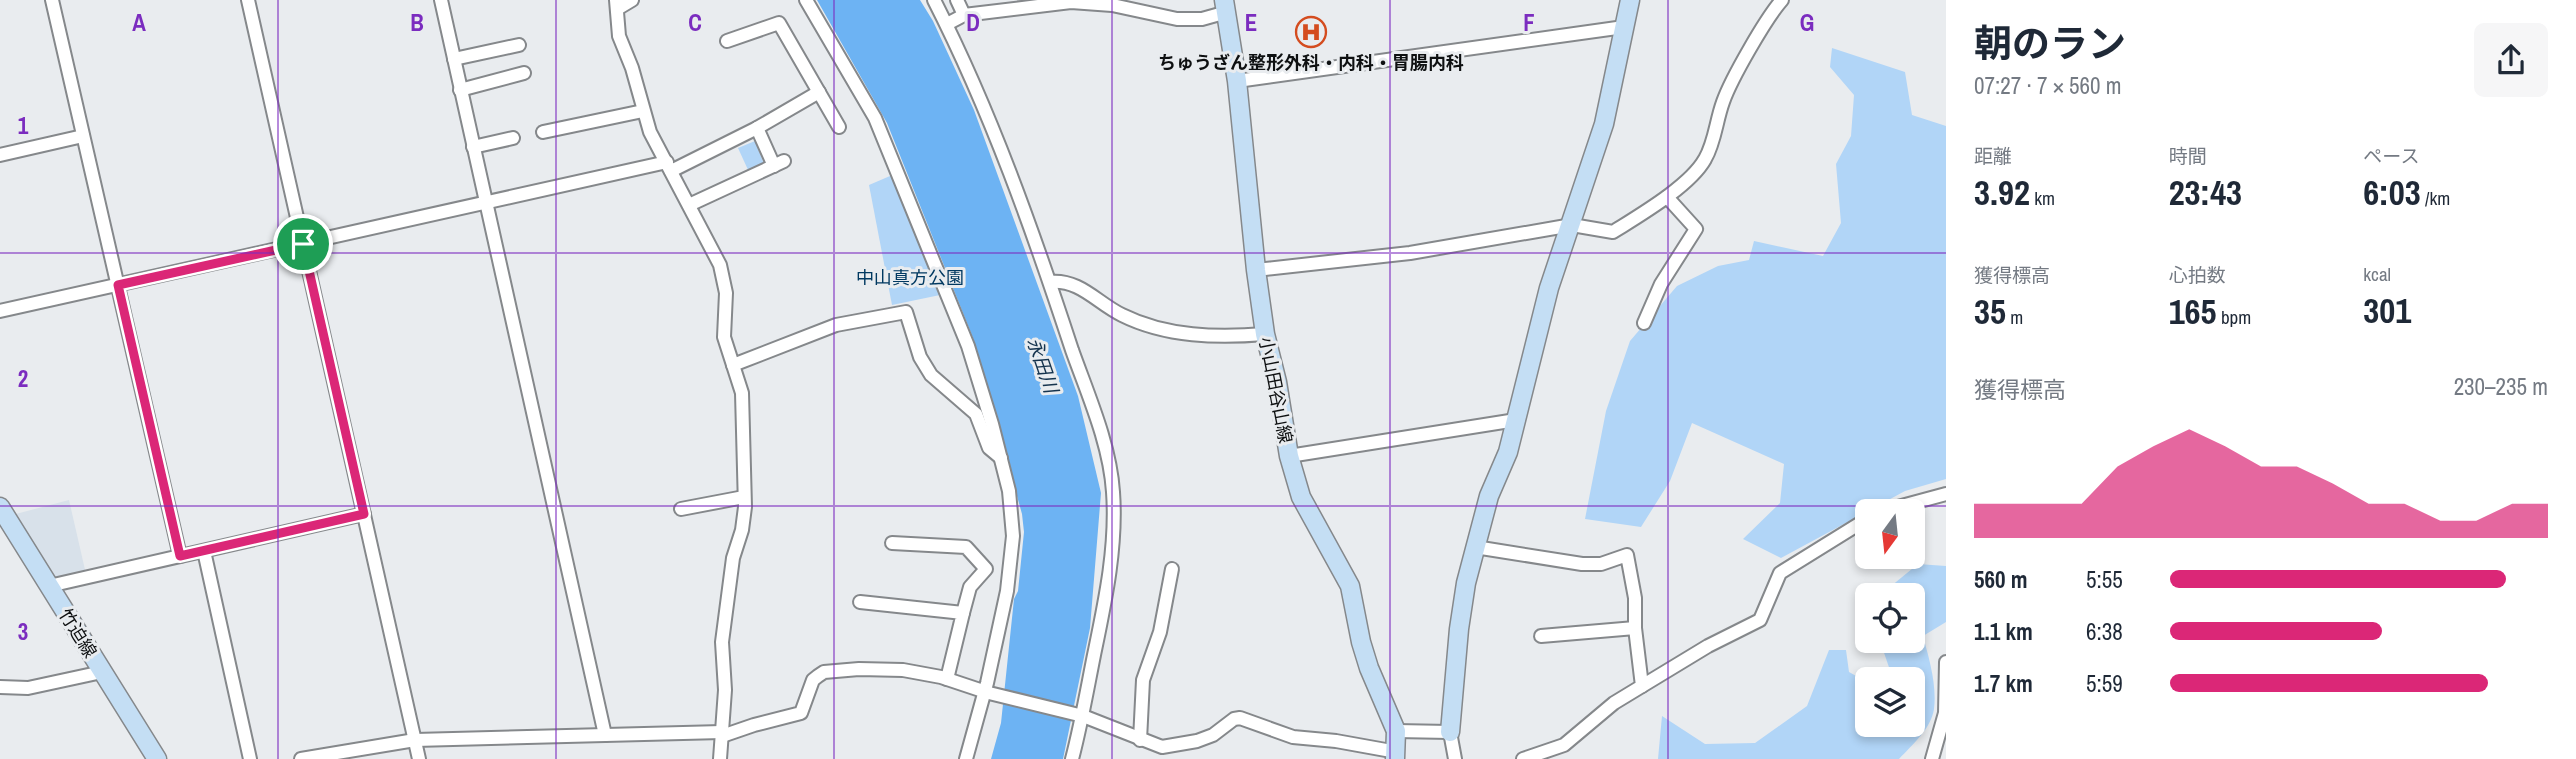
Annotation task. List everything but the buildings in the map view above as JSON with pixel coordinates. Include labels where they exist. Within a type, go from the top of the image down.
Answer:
[{"type":"street","points":[[52,0],[180,556]]},
{"type":"street","points":[[248,0],[419,759]]},
{"type":"street","points":[[440,0],[606,735]]},
{"type":"street","points":[[632,0],[617,5],[619,36],[632,68],[650,132],[716,254],[725,281],[724,337],[742,393],[744,497],[742,530],[733,558],[722,642],[725,691],[720,759]]},
{"type":"street","points":[[806,0],[875,118],[968,346],[1009,491],[1012,523],[1011,563],[987,692],[966,759]]},
{"type":"street","points":[[934,0],[965,59],[999,144],[1050,282],[1107,456],[1113,492],[1112,545],[1104,615],[1072,759]]},
{"type":"street","points":[[957,0],[964,15]]},
{"type":"street","points":[[1455,759],[1450,732],[1459,629],[1475,547],[1489,496],[1508,452],[1539,324],[1604,124],[1630,0]]},
{"type":"street","points":[[1256,270],[1410,253],[1572,225],[1613,232],[1667,197],[1704,161],[1711,148],[1723,102],[1733,79],[1782,0]]},
{"type":"street","points":[[947,24],[964,15],[1049,4],[1090,2],[1177,19],[1202,19],[1226,6]]},
{"type":"street","name":"小山田谷山線","points":[[1226,6],[1237,81],[1256,270],[1265,334],[1277,382],[1289,456],[1301,497],[1350,586],[1360,642],[1396,731],[1396,756]]},
{"type":"street","points":[[727,41],[779,23],[839,127]]},
{"type":"street","points":[[1237,81],[1624,27]]},
{"type":"street","points":[[454,59],[519,45]]},
{"type":"street","points":[[460,90],[524,73]]},
{"type":"street","points":[[0,311],[669,166],[757,128],[819,92]]},
{"type":"street","points":[[543,132],[643,111]]},
{"type":"street","points":[[689,205],[779,163],[757,128]]},
{"type":"street","points":[[0,155],[83,136]]},
{"type":"street","points":[[473,147],[513,138]]},
{"type":"street","points":[[1644,323],[1661,284],[1696,229],[1667,197]]},
{"type":"street","points":[[1050,282],[1060,281],[1072,285],[1087,291],[1122,315],[1180,332],[1214,337],[1265,334]]},
{"type":"street","points":[[733,365],[836,325],[906,312],[920,357],[931,375],[975,414],[989,448],[996,457],[1001,458]]},
{"type":"street","points":[[1289,456],[1516,420]]},
{"type":"street","points":[[1925,500],[1946,494]]},
{"type":"street","points":[[681,509],[744,497]]},
{"type":"street","name":"竹迫線","points":[[0,507],[157,759]]},
{"type":"street","points":[[49,586],[364,514]]},
{"type":"street","points":[[1523,759],[1564,745],[1614,703],[1707,646],[1760,620],[1780,573],[1855,526]]},
{"type":"street","points":[[891,543],[966,547],[986,569],[970,587],[947,679]]},
{"type":"street","points":[[1475,547],[1592,564],[1601,564],[1627,555],[1635,598],[1634,628],[1642,687]]},
{"type":"street","points":[[204,551],[250,759]]},
{"type":"street","points":[[1140,740],[1143,680],[1160,632],[1172,569]]},
{"type":"street","points":[[860,602],[962,613]]},
{"type":"street","points":[[1541,636],[1634,628]]},
{"type":"street","points":[[1932,759],[1945,713],[1946,662]]},
{"type":"street","points":[[301,759],[415,740],[722,734],[801,713],[813,680],[824,672],[859,668],[903,670],[947,679],[1083,716],[1162,747],[1213,734],[1234,719],[1240,718],[1293,737],[1336,741],[1396,756]]},
{"type":"street","points":[[0,687],[9,685],[28,688],[102,672]]},
{"type":"street","points":[[1396,731],[1450,732]]},
{"type":"shaded area","points":[[69,500],[86,574],[54,580],[12,515]]},
{"type":"green space","points":[[1832,48],[1905,72],[1912,115],[1946,126],[1946,479],[1905,491],[1890,499],[1855,499],[1855,518],[1781,558],[1743,539],[1780,503],[1784,464],[1692,423],[1670,481],[1641,527],[1585,519],[1606,411],[1630,341],[1677,286],[1718,266],[1749,260],[1754,241],[1823,256],[1841,223],[1836,164],[1851,136],[1854,95],[1830,67]]},
{"type":"green space","points":[[755,141],[764,164],[749,172],[738,148]]},
{"type":"green space","name":"中山真方公園","points":[[897,173],[940,295],[892,305],[869,185]]},
{"type":"green space","points":[[1925,564],[1946,566],[1946,622],[1925,635],[1925,583],[1895,583],[1912,569],[1925,569]]},
{"type":"green space","points":[[1925,643],[1935,700],[1932,716],[1925,729],[1925,667],[1889,667],[1884,653],[1925,653]]},
{"type":"green space","points":[[1829,650],[1846,650],[1849,672],[1855,675],[1855,737],[1919,737],[1899,759],[1658,759],[1662,716],[1705,744],[1755,743],[1807,706]]},
{"type":"water","name":"永田川","points":[[817,0],[920,0],[933,21],[974,110],[1078,396],[1101,493],[1090,628],[1063,759],[991,759],[1001,723],[1014,599],[1018,591],[1024,532],[1022,514],[973,338],[887,123]]},
{"type":"place","name":"ちゅうざん整形外科・内科・胃腸内科","points":[[1311,32]]},
{"type":"route","points":[[303,244],[364,514],[180,556],[118,285],[303,244]]}]
